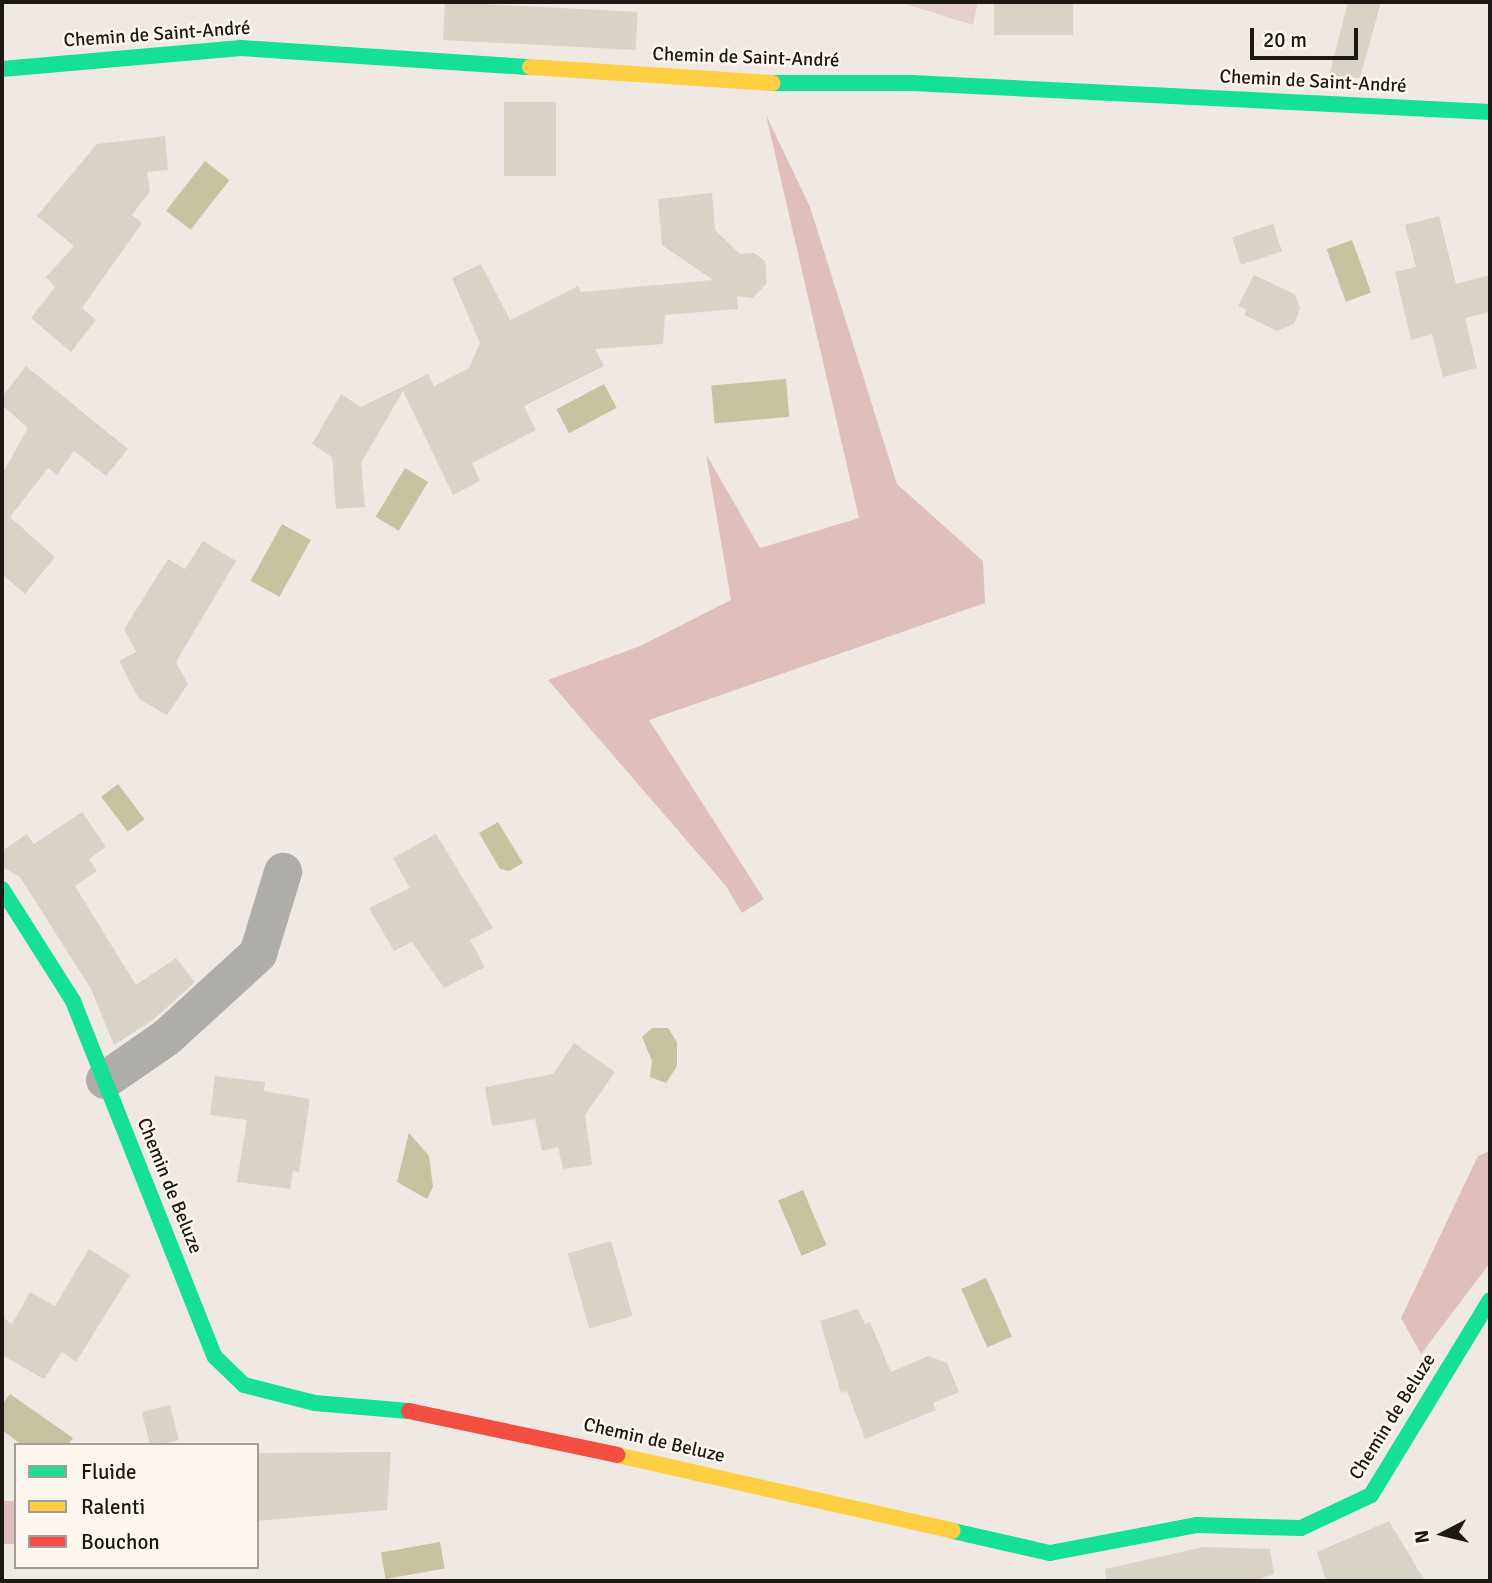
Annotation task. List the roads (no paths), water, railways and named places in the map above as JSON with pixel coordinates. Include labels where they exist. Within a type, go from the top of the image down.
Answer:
[{"type":"street","name":"Chemin de Saint-André","points":[[2,69],[241,48],[781,84],[912,82],[1490,113]]},
{"type":"street","points":[[105,1080],[167,1037],[258,954],[283,872]]},
{"type":"street","name":"Chemin de Beluze","points":[[2,889],[73,1001],[215,1357],[244,1385],[315,1403],[438,1414],[1050,1553],[1197,1525],[1301,1528],[1371,1495],[1490,1300]]}]
